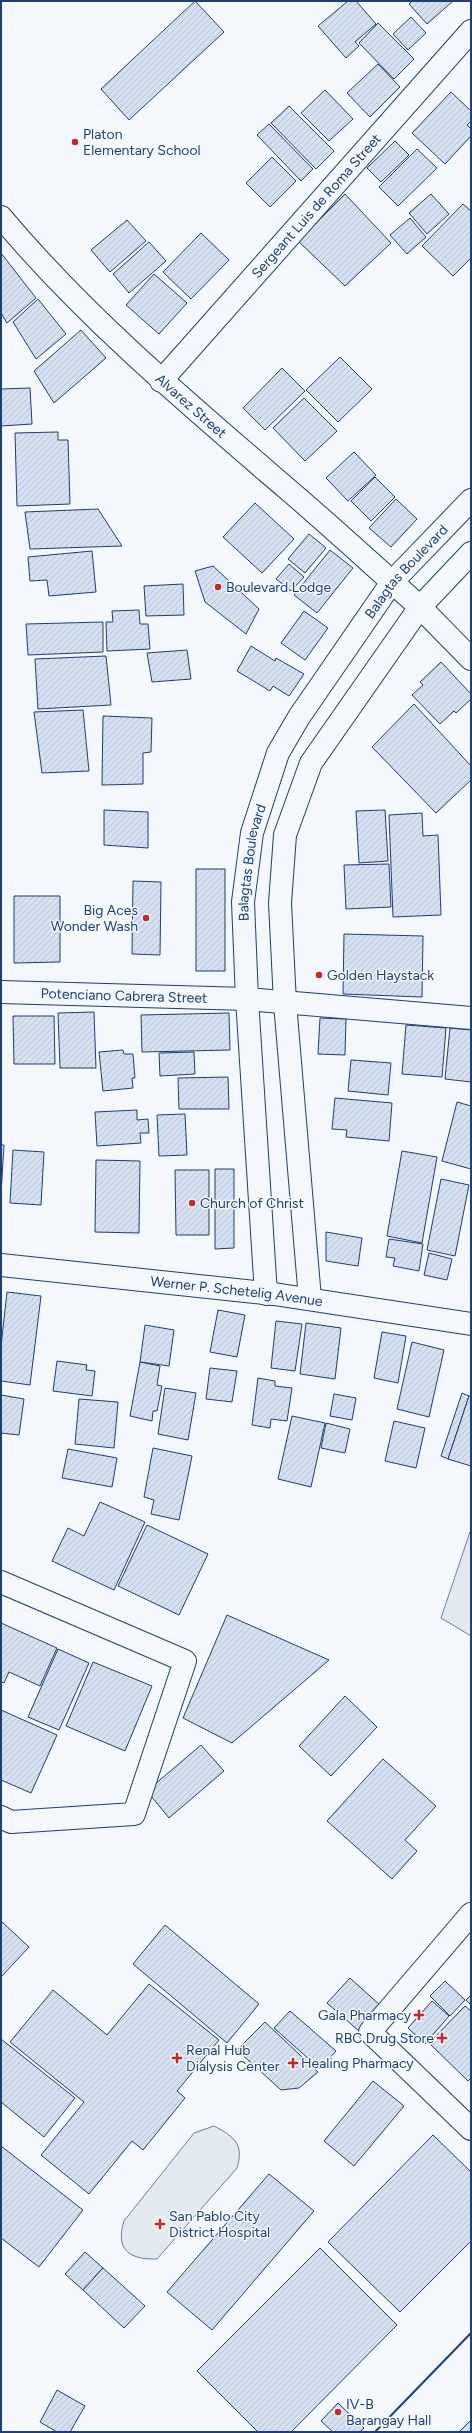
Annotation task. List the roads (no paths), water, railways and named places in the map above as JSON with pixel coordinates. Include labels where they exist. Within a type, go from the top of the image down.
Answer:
[{"type":"street","name":"Sergeant Luis de Roma Street","points":[[161,381],[471,30]]},
{"type":"street","name":"Alvarez Street","points":[[3,222],[89,312],[161,381],[420,607]]},
{"type":"street","name":"Balagtas Boulevard","points":[[266,1294],[247,999],[243,902],[252,833],[278,753],[299,717],[392,582],[471,500]]},
{"type":"street","name":"Balagtas Boulevard","points":[[310,1299],[285,1003],[280,903],[285,835],[311,763],[420,607],[471,553]]},
{"type":"street","points":[[420,607],[471,659]]},
{"type":"street","name":"Potenciano Cabrera Street","points":[[1,992],[247,999],[285,1003]]},
{"type":"street","points":[[285,1003],[471,1018]]},
{"type":"street","name":"Werner P. Schetelig Avenue","points":[[1,1265],[310,1299],[471,1324]]},
{"type":"street","points":[[1,1582],[185,1661],[134,1814],[4,1824]]},
{"type":"street","points":[[471,1914],[370,2032],[471,2129]]},
{"type":"place","name":"Platon Elementary School","points":[[75,142]]},
{"type":"place","name":"Boulevard Lodge","points":[[218,587]]},
{"type":"place","name":"Big Aces Wonder Wash","points":[[146,918]]},
{"type":"place","name":"Golden Haystack","points":[[319,975]]},
{"type":"place","name":"Church of Christ","points":[[192,1203]]},
{"type":"place","name":"Gala Pharmacy","points":[[419,2015]]},
{"type":"place","name":"RBC Drug Store","points":[[442,2038]]},
{"type":"place","name":"Renal Hub Dialysis Center","points":[[177,2058]]},
{"type":"place","name":"Healing Pharmacy","points":[[293,2063]]},
{"type":"place","name":"San Pablo City District Hospital","points":[[160,2224]]},
{"type":"place","name":"IV-B Barangay Hall","points":[[338,2412]]}]
